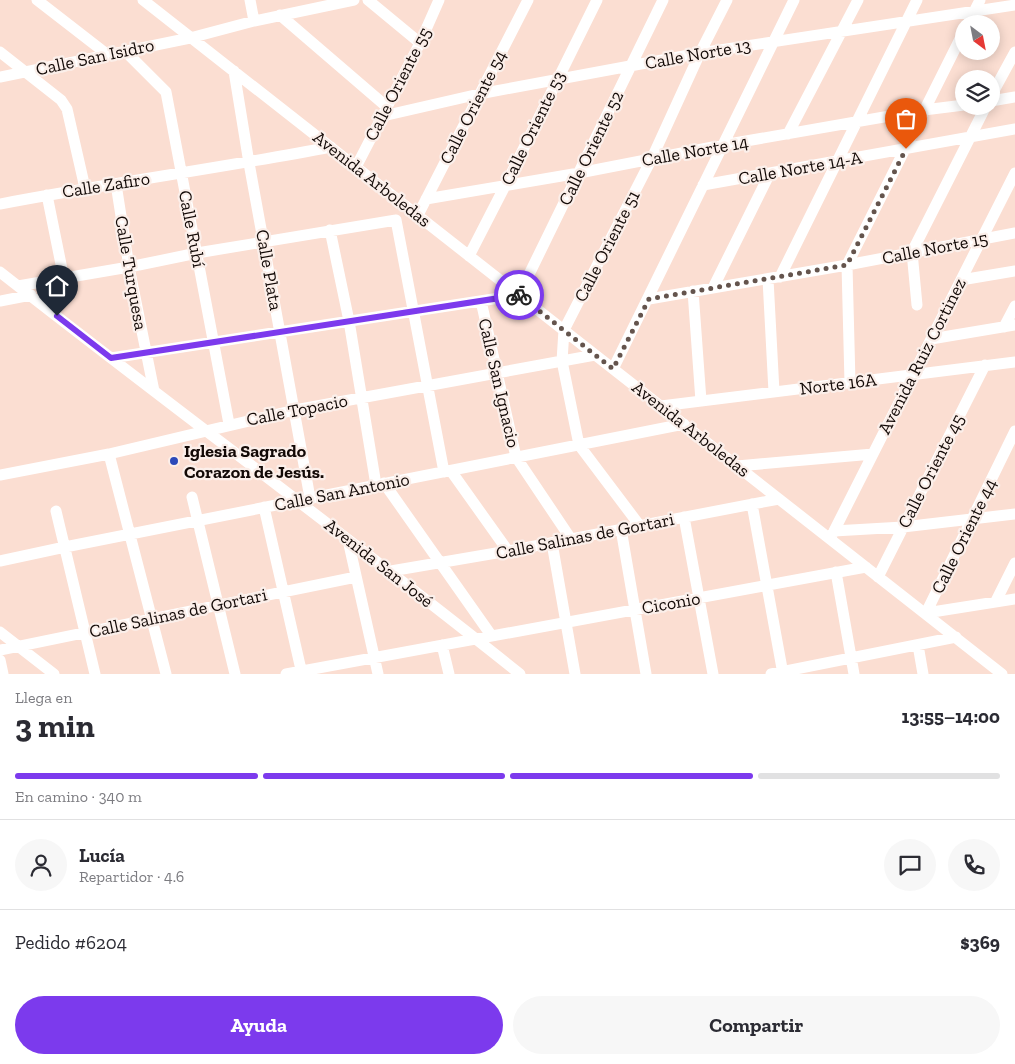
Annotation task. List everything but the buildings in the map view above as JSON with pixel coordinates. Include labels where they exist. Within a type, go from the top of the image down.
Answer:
[{"type":"street","points":[[37,0],[108,55]]},
{"type":"street","name":"Avenida Arboledas","points":[[143,0],[779,499],[832,535],[878,577],[926,613],[992,670],[1002,674]]},
{"type":"street","points":[[250,0],[254,20]]},
{"type":"street","name":"Calle San Isidro","points":[[0,78],[190,38],[316,4],[354,0]]},
{"type":"street","points":[[368,0],[420,43]]},
{"type":"street","name":"Calle Oriente 55","points":[[356,167],[420,43],[439,0]]},
{"type":"street","name":"Calle Oriente 54","points":[[418,215],[528,0]]},
{"type":"street","name":"Calle Oriente 53","points":[[469,256],[597,0]]},
{"type":"street","name":"Calle Oriente 52","points":[[519,295],[663,0]]},
{"type":"street","name":"Calle Oriente 51","points":[[564,330],[652,158],[700,53],[727,0]]},
{"type":"street","points":[[613,369],[794,0]]},
{"type":"street","points":[[788,134],[858,0]]},
{"type":"street","points":[[774,392],[774,278],[837,162],[917,0]]},
{"type":"street","points":[[972,15],[980,0]]},
{"type":"street","name":"Calle Norte 13","points":[[385,111],[774,40],[1015,5]]},
{"type":"street","points":[[280,15],[385,111]]},
{"type":"street","points":[[850,383],[847,265],[955,50]]},
{"type":"street","name":"Calle Rubí","points":[[125,51],[166,92],[229,424]]},
{"type":"street","points":[[0,52],[60,100],[67,109],[85,188]]},
{"type":"street","points":[[1000,80],[1015,52]]},
{"type":"street","name":"Calle Plata","points":[[234,71],[310,498]]},
{"type":"street","points":[[1000,100],[1015,97]]},
{"type":"street","name":"Calle Norte 14","points":[[426,199],[955,105]]},
{"type":"street","points":[[917,305],[912,252],[981,115]]},
{"type":"street","name":"Calle Norte 14-A","points":[[703,185],[1015,129]]},
{"type":"street","name":"Calle Zafiro","points":[[1,200],[47,195],[249,163],[331,147]]},
{"type":"street","points":[[713,288],[770,173]]},
{"type":"street","name":"Avenida Ruiz Cortinez","points":[[832,535],[1015,174]]},
{"type":"street","name":"Calle Turquesa","points":[[116,184],[129,267],[154,391]]},
{"type":"street","points":[[47,195],[64,278]]},
{"type":"street","points":[[18,286],[197,253],[396,220],[406,206]]},
{"type":"street","points":[[396,220],[428,386],[447,471],[508,551]]},
{"type":"street","points":[[330,230],[380,484],[491,635]]},
{"type":"street","name":"Calle Norte 15","points":[[649,299],[847,265],[1015,233]]},
{"type":"street","points":[[961,280],[1015,270]]},
{"type":"street","name":"Avenida San José","points":[[0,272],[205,431],[391,571],[520,674]]},
{"type":"street","points":[[693,292],[701,402]]},
{"type":"street","points":[[0,301],[31,295]]},
{"type":"street","points":[[111,358],[519,295]]},
{"type":"street","name":"Calle San Ignacio","points":[[480,301],[516,457],[571,539]]},
{"type":"street","points":[[931,339],[1010,326],[1015,306]]},
{"type":"street","points":[[564,330],[562,360],[579,445],[640,526]]},
{"type":"street","name":"Calle Topacio","points":[[0,475],[108,454],[294,410],[595,355]]},
{"type":"street","name":"Norte 16A","points":[[661,406],[1015,362]]},
{"type":"street","name":"Calle Oriente 45","points":[[878,577],[985,366]]},
{"type":"street","name":"Calle San Antonio","points":[[0,561],[684,424]]},
{"type":"street","name":"Calle Oriente 44","points":[[926,613],[1015,431]]},
{"type":"street","points":[[108,454],[166,674]]},
{"type":"street","points":[[737,466],[873,454]]},
{"type":"street","points":[[192,497],[235,674]]},
{"type":"street","name":"Calle Salinas de Gortari","points":[[391,571],[508,551],[779,499]]},
{"type":"street","points":[[752,504],[767,585],[779,673],[956,638]]},
{"type":"street","points":[[264,507],[302,672]]},
{"type":"street","points":[[56,511],[95,674]]},
{"type":"street","points":[[832,535],[1015,514]]},
{"type":"street","points":[[684,517],[713,674]]},
{"type":"street","points":[[621,529],[646,674]]},
{"type":"street","points":[[348,540],[378,674]]},
{"type":"street","points":[[552,542],[575,674]]},
{"type":"street","points":[[996,601],[1015,563]]},
{"type":"street","name":"Ciconio","points":[[286,674],[866,567]]},
{"type":"street","points":[[836,572],[854,674]]},
{"type":"street","name":"Calle Salinas de Gortari","points":[[0,650],[356,577]]},
{"type":"street","points":[[926,613],[1015,599]]},
{"type":"street","points":[[0,632],[54,674]]},
{"type":"street","points":[[442,645],[449,674]]},
{"type":"street","points":[[918,645],[923,674]]},
{"type":"street","points":[[0,660],[3,674]]},
{"type":"way so far","points":[[519,295],[613,369],[649,299],[847,265],[906,149]]},
{"type":"place","name":"Iglesia Sagrado Corazon de Jesús.","points":[[174,461]]},
{"type":"route","points":[[57,316],[111,358],[519,295]]}]
